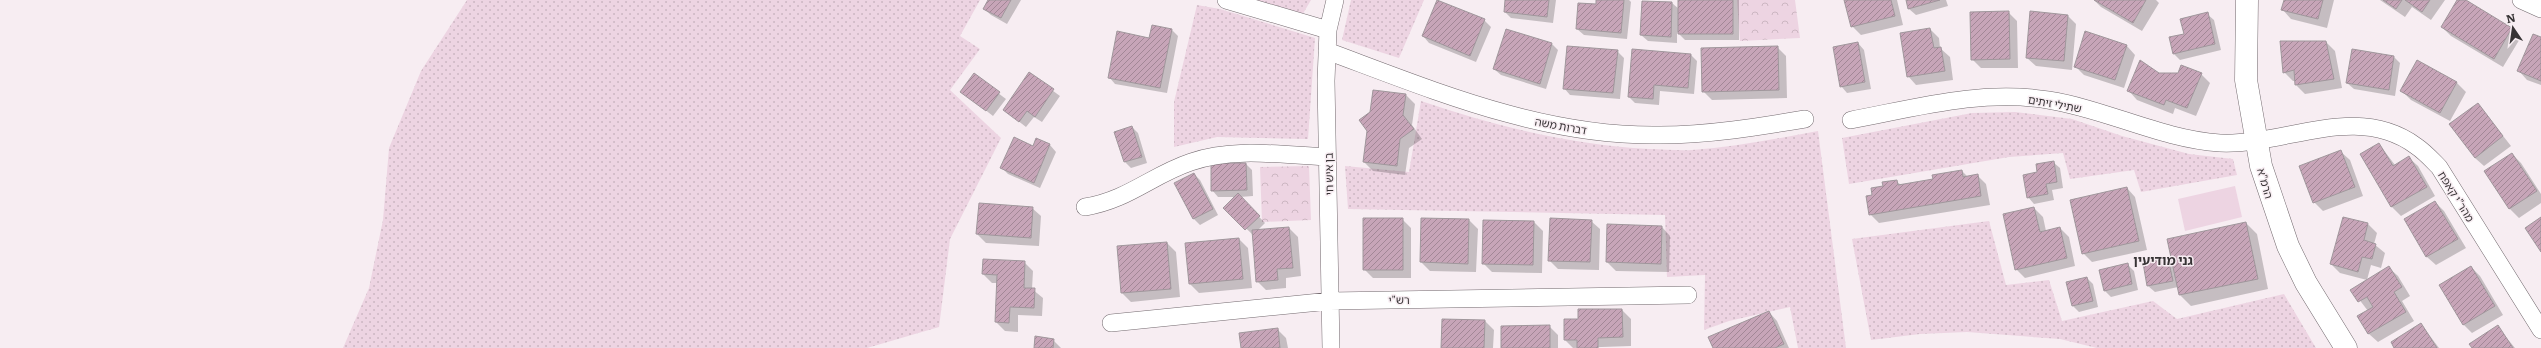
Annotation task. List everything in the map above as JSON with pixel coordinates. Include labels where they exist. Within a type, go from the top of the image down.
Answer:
[{"type":"street","points":[[1226,0],[1328,30]]},
{"type":"street","name":"בן איש חי","points":[[1332,348],[1326,81],[1328,30],[1335,0]]},
{"type":"street","points":[[2520,0],[2541,9]]},
{"type":"street","name":"הרמ\"א","points":[[2244,1],[2246,80],[2256,141],[2273,208],[2288,246],[2306,284],[2346,348]]},
{"type":"street","name":"דברות משה","points":[[1327,51],[1457,99],[1505,114],[1560,127],[1611,133],[1660,136],[1716,133],[1805,119]]},
{"type":"street","name":"שתילי זיתים","points":[[1851,120],[1966,99],[2018,97],[2047,100],[2081,107],[2200,141],[2221,143],[2256,141]]},
{"type":"street","name":"מהר\"י קאפח","points":[[2256,141],[2321,128],[2354,126],[2386,131],[2416,146],[2439,167],[2541,330]]},
{"type":"street","points":[[1084,206],[1117,199],[1189,162],[1211,156],[1250,154],[1327,157]]},
{"type":"street","name":"רש\"י","points":[[1111,323],[1330,301],[1688,295]]},
{"type":"green space","points":[[467,0],[980,0],[960,36],[980,49],[950,90],[1001,138],[950,239],[939,327],[867,348],[343,348],[369,288],[383,220],[389,148],[421,71]]},
{"type":"green space","points":[[1254,0],[1311,0],[1301,17]]},
{"type":"green space","points":[[1351,0],[1424,0],[1399,58],[1342,40]]},
{"type":"green space","points":[[1737,0],[1795,0],[1800,38],[1740,41]]},
{"type":"green space","points":[[1197,5],[1220,9],[1315,38],[1308,139],[1217,137],[1174,147],[1174,102]]},
{"type":"green space","points":[[1421,101],[1533,133],[1562,139],[1620,147],[1681,150],[1708,149],[1771,140],[1818,131],[1846,348],[1798,348],[1790,307],[1729,321],[1704,330],[1705,275],[1667,277],[1665,215],[1348,209],[1345,166],[1409,172]]},
{"type":"green space","points":[[2015,112],[2072,119],[2122,136],[2189,154],[2233,159],[2237,175],[2141,192],[2134,170],[2070,179],[2063,153],[2009,157],[1849,184],[1842,138],[1972,113]]},
{"type":"green space","points":[[1309,166],[1311,220],[1262,222],[1260,167]]},
{"type":"green space","points":[[2235,186],[2242,217],[2185,231],[2178,199]]},
{"type":"green space","points":[[1989,221],[2006,285],[2049,280],[2062,321],[2153,301],[2177,319],[2284,294],[2316,348],[2097,348],[2060,339],[1967,332],[1920,334],[1871,340],[1852,239]]},
{"type":"building","points":[[988,0],[1011,0],[1001,18],[983,9]]},
{"type":"building","points":[[1437,0],[1485,19],[1470,56],[1422,36]]},
{"type":"building","points":[[1505,0],[1549,0],[1547,17],[1504,12]]},
{"type":"building","points":[[1596,0],[1624,0],[1621,33],[1576,29],[1578,3],[1596,4]]},
{"type":"building","points":[[1678,0],[1733,0],[1733,34],[1678,34]]},
{"type":"building","points":[[1844,0],[1891,0],[1895,16],[1851,27]]},
{"type":"building","points":[[1906,0],[1940,0],[1908,9]]},
{"type":"building","points":[[2094,0],[2146,0],[2133,23]]},
{"type":"building","points":[[2284,0],[2323,0],[2318,19],[2281,10]]},
{"type":"building","points":[[2383,0],[2402,0],[2396,9]]},
{"type":"building","points":[[2405,0],[2430,0],[2422,12]]},
{"type":"building","points":[[2457,0],[2466,0],[2512,28],[2494,59],[2441,27]]},
{"type":"building","points":[[1642,1],[1672,2],[1671,37],[1640,35]]},
{"type":"building","points":[[2009,11],[2010,59],[1971,60],[1970,12]]},
{"type":"building","points":[[2030,11],[2068,15],[2064,61],[2026,58]]},
{"type":"building","points":[[2208,12],[2215,44],[2173,54],[2169,37],[2184,34],[2180,19]]},
{"type":"building","points":[[1152,25],[1172,29],[1160,88],[1108,78],[1117,31],[1149,38]]},
{"type":"building","points":[[1930,28],[1934,48],[1941,47],[1945,71],[1907,77],[1900,33]]},
{"type":"building","points":[[1506,29],[1552,43],[1540,84],[1493,69]]},
{"type":"building","points":[[2085,31],[2127,45],[2115,80],[2074,67]]},
{"type":"building","points":[[2533,34],[2541,37],[2541,81],[2517,71]]},
{"type":"building","points":[[2280,41],[2326,41],[2334,79],[2295,85],[2294,70],[2283,73]]},
{"type":"building","points":[[1858,42],[1865,82],[1840,87],[1833,47]]},
{"type":"building","points":[[1567,46],[1618,50],[1613,93],[1563,89]]},
{"type":"building","points":[[1778,46],[1779,90],[1702,92],[1701,48]]},
{"type":"building","points":[[1632,49],[1691,54],[1688,88],[1654,85],[1653,99],[1628,97]]},
{"type":"building","points":[[2352,49],[2394,56],[2389,90],[2346,83]]},
{"type":"building","points":[[2140,60],[2159,73],[2178,73],[2181,65],[2202,73],[2187,108],[2166,100],[2164,105],[2127,91]]},
{"type":"building","points":[[2417,60],[2457,82],[2440,113],[2400,91]]},
{"type":"building","points":[[1029,72],[1054,89],[1035,117],[1027,111],[1019,122],[1003,110]]},
{"type":"building","points":[[974,73],[1000,92],[986,111],[960,92]]},
{"type":"building","points":[[1373,90],[1406,94],[1403,115],[1414,129],[1400,139],[1397,166],[1363,162],[1367,131],[1359,120],[1370,112]]},
{"type":"building","points":[[2478,103],[2503,136],[2475,158],[2449,124]]},
{"type":"building","points":[[1132,126],[1142,157],[1124,162],[1114,132]]},
{"type":"building","points":[[1014,137],[1033,146],[1036,138],[1050,144],[1034,183],[1000,168]]},
{"type":"building","points":[[2379,143],[2393,166],[2409,156],[2427,187],[2391,207],[2360,154]]},
{"type":"building","points":[[2341,150],[2355,187],[2313,203],[2299,166]]},
{"type":"building","points":[[2512,153],[2537,191],[2509,209],[2484,171]]},
{"type":"building","points":[[2054,161],[2057,182],[2046,184],[2048,194],[2027,198],[2023,175],[2037,172],[2036,164]]},
{"type":"building","points":[[1211,163],[1246,163],[1247,190],[1211,191]]},
{"type":"building","points":[[1962,170],[1963,177],[1978,174],[1981,196],[1869,215],[1866,196],[1872,195],[1871,188],[1883,186],[1882,182],[1897,180],[1898,185],[1933,179],[1932,175]]},
{"type":"building","points":[[1194,173],[1213,209],[1193,219],[1174,183]]},
{"type":"building","points":[[2127,187],[2139,241],[2082,254],[2070,200]]},
{"type":"building","points":[[1238,193],[1260,216],[1245,230],[1223,208]]},
{"type":"building","points":[[2435,201],[2458,239],[2426,257],[2404,219]]},
{"type":"building","points":[[979,203],[1033,207],[1031,238],[976,234]]},
{"type":"building","points":[[2034,207],[2040,232],[2060,227],[2067,258],[2015,270],[2003,214]]},
{"type":"building","points":[[2343,217],[2368,223],[2364,240],[2376,244],[2372,259],[2362,257],[2358,272],[2330,264]]},
{"type":"building","points":[[2541,217],[2541,252],[2525,228]]},
{"type":"building","points":[[1363,218],[1403,218],[1403,270],[1363,270]]},
{"type":"building","points":[[1421,218],[1469,219],[1468,264],[1420,262]]},
{"type":"building","points":[[1550,218],[1592,220],[1590,262],[1548,261]]},
{"type":"building","points":[[1483,220],[1534,221],[1533,265],[1482,264]]},
{"type":"building","points":[[2246,222],[2258,279],[2179,295],[2167,239]]},
{"type":"building","points":[[1607,224],[1662,226],[1661,264],[1606,262]]},
{"type":"building","points":[[1289,227],[1293,268],[1277,269],[1278,280],[1256,282],[1252,230]]},
{"type":"building","points":[[1239,238],[1243,279],[1189,284],[1185,243]]},
{"type":"building","points":[[1167,242],[1171,289],[1121,293],[1117,246]]},
{"type":"building","points":[[2168,258],[2173,281],[2147,286],[2143,263]]},
{"type":"building","points":[[983,259],[1025,261],[1024,288],[1035,288],[1034,308],[1010,307],[1009,323],[995,322],[997,275],[982,274]]},
{"type":"building","points":[[2128,263],[2132,284],[2104,291],[2099,270]]},
{"type":"building","points":[[2389,266],[2402,287],[2394,292],[2406,312],[2368,334],[2357,316],[2373,307],[2367,297],[2358,302],[2350,290]]},
{"type":"building","points":[[2471,266],[2495,306],[2463,325],[2439,285]]},
{"type":"building","points":[[2087,277],[2093,301],[2072,306],[2066,282]]},
{"type":"building","points":[[1578,309],[1622,309],[1623,337],[1598,338],[1598,348],[1577,348],[1577,340],[1564,340],[1564,319],[1578,319]]},
{"type":"building","points":[[1769,311],[1784,344],[1775,348],[1713,348],[1708,337]]},
{"type":"building","points":[[1442,319],[1485,320],[1484,348],[1441,348]]},
{"type":"building","points":[[2421,323],[2437,348],[2394,348],[2391,342]]},
{"type":"building","points":[[1550,325],[1550,348],[1501,348],[1501,326]]},
{"type":"building","points":[[2498,325],[2513,348],[2472,348],[2469,344]]},
{"type":"building","points":[[1278,328],[1280,348],[1241,348],[1239,333]]},
{"type":"building","points":[[1035,336],[1054,339],[1053,348],[1034,348]]},
{"type":"district","name":"גני מודיעין","points":[[2163,259]]}]
